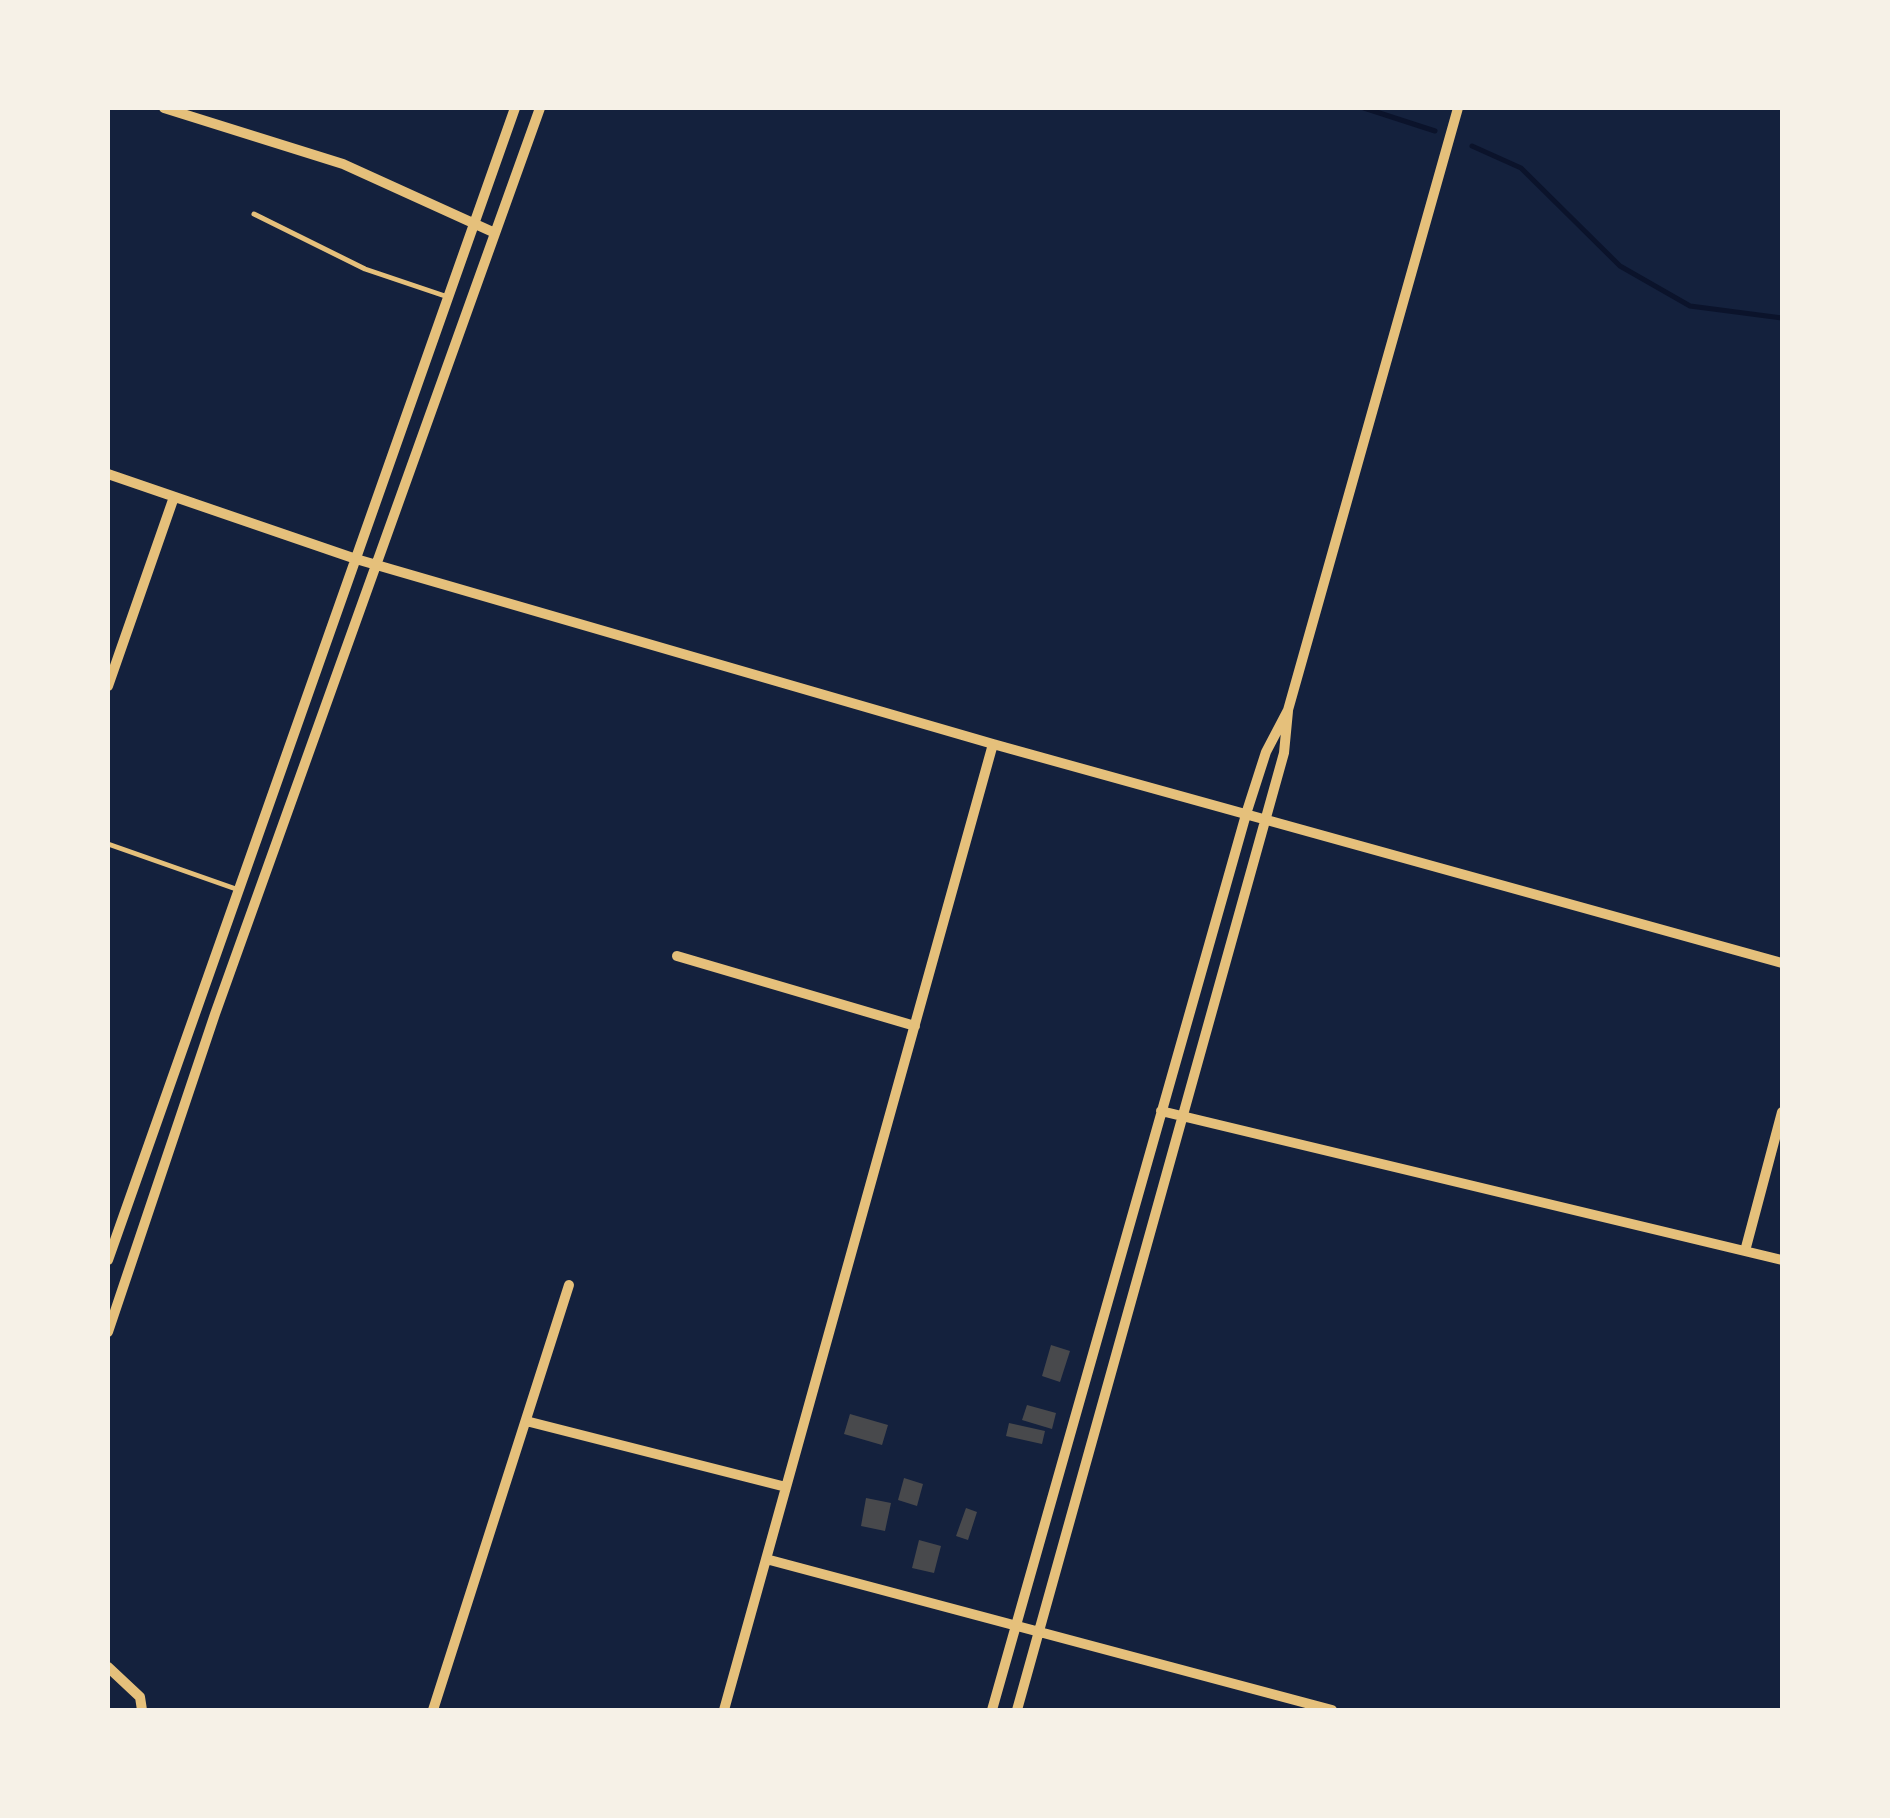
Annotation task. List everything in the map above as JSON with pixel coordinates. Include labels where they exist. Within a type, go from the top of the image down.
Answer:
[{"type":"street","points":[[164,108],[343,164],[495,233]]},
{"type":"street","points":[[108,1260],[515,108]]},
{"type":"street","points":[[108,1332],[215,1014],[540,108]]},
{"type":"street","points":[[1017,1710],[1284,753],[1288,710],[1458,108]]},
{"type":"street","points":[[108,474],[356,559],[993,744],[1265,816],[1782,963]]},
{"type":"street","points":[[108,686],[174,497]]},
{"type":"street","points":[[992,1710],[1246,811],[1266,752],[1288,710]]},
{"type":"street","points":[[724,1710],[993,744]]},
{"type":"street","points":[[676,956],[914,1026]]},
{"type":"street","points":[[1162,1112],[1782,1260]]},
{"type":"street","points":[[1745,1251],[1782,1112]]},
{"type":"street","points":[[433,1710],[569,1285]]},
{"type":"street","points":[[526,1421],[786,1488]]},
{"type":"street","points":[[766,1559],[1332,1710]]},
{"type":"street","points":[[108,1667],[140,1697],[142,1710]]},
{"type":"lane","points":[[254,214],[365,269],[448,297]]},
{"type":"lane","points":[[108,844],[236,889]]},
{"type":"building","points":[[1051,1345],[1070,1351],[1060,1382],[1042,1376]]},
{"type":"building","points":[[1027,1405],[1056,1413],[1052,1429],[1022,1420]]},
{"type":"building","points":[[850,1414],[888,1425],[882,1445],[844,1434]]},
{"type":"building","points":[[1009,1423],[1045,1431],[1042,1444],[1006,1436]]},
{"type":"building","points":[[904,1478],[923,1484],[917,1506],[898,1500]]},
{"type":"building","points":[[866,1498],[891,1503],[885,1531],[861,1526]]},
{"type":"building","points":[[966,1508],[977,1512],[968,1540],[956,1536]]},
{"type":"building","points":[[919,1540],[941,1546],[934,1573],[912,1568]]},
{"type":"waterway","points":[[1364,108],[1435,131]]},
{"type":"waterway","points":[[1472,146],[1521,168],[1620,266],[1690,306],[1782,318]]}]
